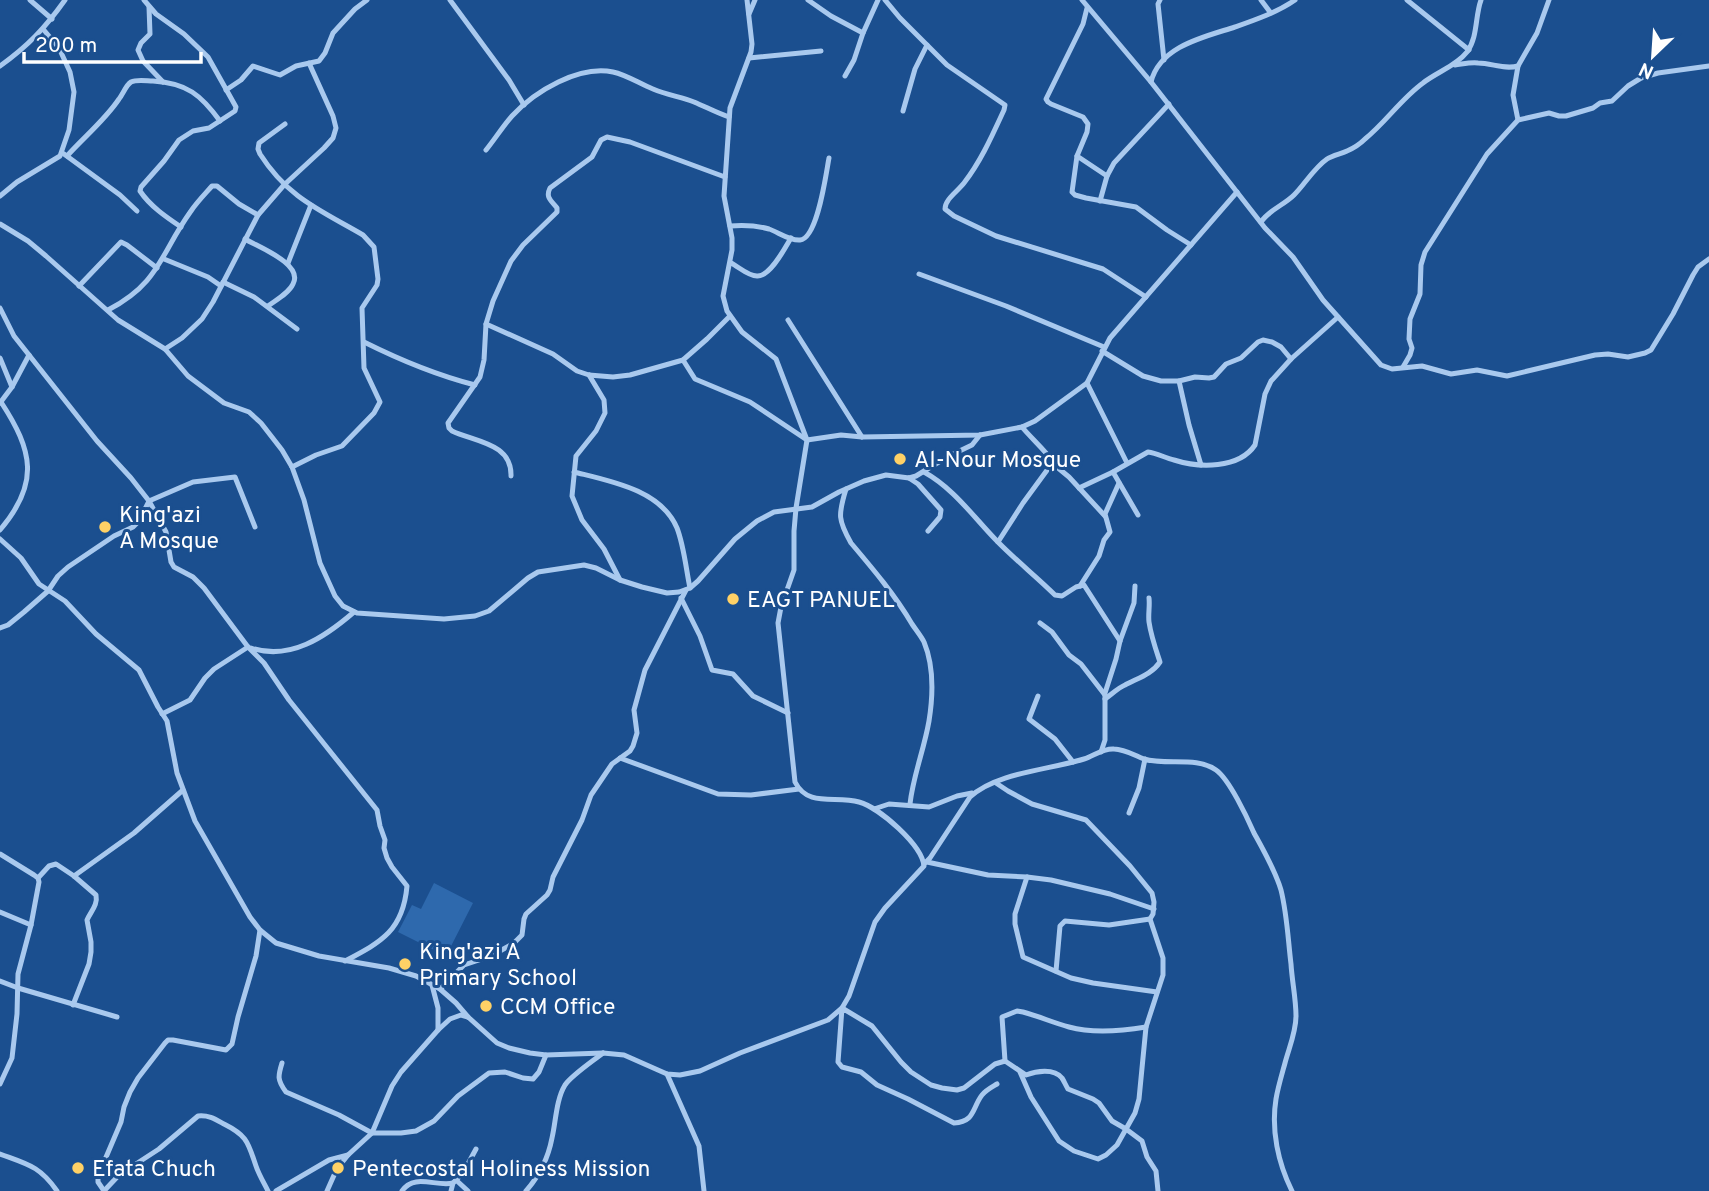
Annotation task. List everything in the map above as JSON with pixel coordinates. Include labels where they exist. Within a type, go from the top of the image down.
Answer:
[{"type":"street","points":[[30,0],[52,19]]},
{"type":"street","points":[[0,66],[24,49],[52,19],[65,0]]},
{"type":"street","points":[[144,0],[163,20],[205,53],[236,107],[209,128],[192,131],[179,140],[139,190],[160,213],[181,227]]},
{"type":"street","points":[[226,90],[241,80],[253,66],[280,75],[296,66],[319,61],[333,33],[367,0]]},
{"type":"street","points":[[450,0],[509,80],[524,105]]},
{"type":"street","points":[[747,0],[752,44],[732,99],[729,117],[724,196],[733,250],[723,296],[730,316],[747,337],[776,359],[807,440],[796,508],[794,570],[780,607],[779,623],[795,782],[801,792],[811,797],[859,802],[874,809],[906,834],[926,863],[988,875],[1027,877],[1078,886],[1154,909]]},
{"type":"street","points":[[749,13],[755,0]]},
{"type":"street","points":[[808,0],[863,33]]},
{"type":"street","points":[[845,76],[854,61],[878,0]]},
{"type":"street","points":[[885,0],[947,65],[1005,105],[980,160],[959,190],[946,202],[945,209],[960,220],[996,236],[1103,269],[1146,297]]},
{"type":"street","points":[[1082,0],[1152,82],[1261,222],[1293,257],[1323,300],[1384,367],[1392,369],[1422,366],[1451,374],[1477,370],[1507,376],[1595,355],[1628,357],[1644,353],[1655,345],[1698,267],[1709,259]]},
{"type":"street","points":[[1261,0],[1270,12]]},
{"type":"street","points":[[1152,82],[1154,73],[1164,60],[1186,44],[1294,0]]},
{"type":"street","points":[[1407,0],[1469,50]]},
{"type":"street","points":[[1261,222],[1293,197],[1325,161],[1362,142],[1423,82],[1452,65],[1469,50],[1481,0]]},
{"type":"street","points":[[1518,120],[1513,95],[1518,66],[1537,33],[1549,0]]},
{"type":"street","points":[[1157,1],[1164,60]]},
{"type":"street","points":[[148,6],[150,34],[138,50],[143,61],[163,82]]},
{"type":"street","points":[[1087,8],[1083,24],[1046,99],[1051,104],[1086,120],[1088,127],[1077,156],[1072,192],[1075,195],[1138,208],[1191,245]]},
{"type":"street","points":[[43,29],[60,48],[66,60],[74,92],[64,154]]},
{"type":"street","points":[[902,111],[915,69],[927,45]]},
{"type":"street","points":[[749,58],[821,51]]},
{"type":"street","points":[[165,349],[196,326],[213,302],[258,215],[284,185],[329,143],[336,128],[333,116],[309,63]]},
{"type":"street","points":[[1452,65],[1478,63],[1504,68],[1518,66]]},
{"type":"street","points":[[1403,367],[1412,348],[1409,340],[1410,319],[1420,294],[1421,265],[1425,252],[1488,154],[1518,120],[1549,113],[1566,116],[1612,101],[1628,86],[1642,78],[1658,73],[1709,66]]},
{"type":"street","points":[[486,150],[512,116],[552,85],[571,76],[598,70],[617,73],[729,117]]},
{"type":"street","points":[[0,196],[17,182],[64,154],[105,117],[130,82],[138,80],[181,85],[196,93],[220,121]]},
{"type":"street","points":[[1100,201],[1114,163],[1169,104]]},
{"type":"street","points":[[285,124],[258,145],[258,150],[284,185],[311,205],[363,235],[374,247],[378,279],[362,308],[364,368],[380,402],[377,410],[342,446],[292,467]]},
{"type":"street","points":[[511,476],[510,462],[503,454],[480,441],[452,431],[448,423],[482,372],[486,324],[497,292],[516,252],[557,212],[556,206],[548,198],[549,191],[592,157],[604,138],[630,142],[725,177]]},
{"type":"street","points":[[64,154],[120,195],[137,211]]},
{"type":"street","points":[[1077,156],[1107,176]]},
{"type":"street","points":[[730,226],[757,226],[791,238],[804,239],[812,228],[820,205],[829,158]]},
{"type":"street","points":[[108,310],[145,284],[158,268],[191,211],[213,185],[258,215]]},
{"type":"street","points":[[682,360],[695,379],[750,402],[807,440],[841,435],[980,435],[1022,427],[1035,421],[1087,383],[1110,338],[1237,192]]},
{"type":"street","points":[[288,264],[311,205]]},
{"type":"street","points":[[0,224],[28,241],[118,320],[165,349],[182,371],[224,403],[251,414],[272,436],[292,467],[304,500],[317,555],[327,580],[335,596],[354,612],[444,619],[475,616],[489,611],[538,572],[568,567],[590,566],[620,580],[667,593],[688,589]]},
{"type":"street","points":[[731,263],[751,275],[764,275],[771,269],[791,238]]},
{"type":"street","points":[[245,239],[288,264],[295,276],[294,283],[268,306]]},
{"type":"street","points":[[79,286],[121,242],[158,268]]},
{"type":"street","points":[[163,259],[254,297],[297,329]]},
{"type":"street","points":[[919,274],[1006,306],[1103,349],[1143,376],[1161,381],[1214,377],[1226,364],[1241,358],[1263,340],[1281,347],[1291,359]]},
{"type":"street","points":[[0,308],[14,336],[97,441],[149,501],[166,532],[174,567],[198,582],[376,808],[387,858],[407,886],[399,918],[385,938],[345,961]]},
{"type":"street","points":[[486,324],[554,354],[577,372],[613,377],[630,375],[682,360],[730,316]]},
{"type":"street","points":[[1079,488],[1150,452],[1174,461],[1201,465],[1235,461],[1251,451],[1258,437],[1268,385],[1291,359],[1338,317]]},
{"type":"street","points":[[788,320],[862,437]]},
{"type":"street","points":[[364,342],[412,365],[475,385]]},
{"type":"street","points":[[0,530],[21,502],[26,488],[27,466],[18,428],[1,403],[29,355]]},
{"type":"street","points":[[0,358],[12,387]]},
{"type":"street","points":[[589,375],[604,400],[605,413],[578,453],[572,496],[582,520],[604,549],[620,580]]},
{"type":"street","points":[[1179,381],[1201,465]]},
{"type":"street","points":[[1087,383],[1127,463]]},
{"type":"street","points":[[1022,427],[1052,459],[1052,463],[1063,471],[1105,516],[1110,531],[1099,556],[1080,586]]},
{"type":"street","points":[[909,478],[972,445],[980,435]]},
{"type":"street","points":[[998,542],[1052,463]]},
{"type":"street","points":[[575,472],[620,485],[656,502],[677,528],[688,589]]},
{"type":"street","points":[[924,472],[957,496],[998,542],[1055,595],[1062,596],[1084,585],[1120,641]]},
{"type":"street","points":[[1113,472],[1138,515]]},
{"type":"street","points":[[440,989],[464,965],[491,956],[514,943],[522,935],[526,914],[550,890],[553,877],[582,820],[591,795],[609,768],[632,749],[637,733],[634,710],[648,662],[681,598],[746,528],[774,512],[812,508],[846,489],[886,475],[909,478],[918,484],[941,510],[940,517],[928,531]]},
{"type":"street","points":[[0,628],[16,619],[48,591],[68,566],[133,527],[149,501],[193,482],[235,477],[255,527]]},
{"type":"street","points":[[1105,516],[1119,483]]},
{"type":"street","points":[[846,489],[840,513],[841,524],[851,543],[900,603],[927,653],[932,685],[930,713],[910,804]]},
{"type":"street","points":[[0,539],[20,558],[39,584],[65,601],[96,635],[139,670],[167,721],[173,757],[195,821],[260,930],[276,943],[319,956],[389,968],[416,976],[440,989],[497,1044],[530,1054],[624,1055],[667,1074],[680,1075],[701,1071],[740,1053],[828,1020],[842,1008],[849,996],[875,922],[926,863],[975,792]]},
{"type":"street","points":[[1101,752],[1105,740],[1105,697],[1120,641],[1134,603],[1135,586]]},
{"type":"street","points":[[681,598],[700,636],[712,670],[732,674],[753,696],[788,713]]},
{"type":"street","points":[[1105,697],[1159,665],[1161,660],[1156,653],[1149,623],[1149,598]]},
{"type":"street","points":[[162,714],[190,699],[214,669],[248,647],[265,652],[299,648],[331,630],[354,612]]},
{"type":"street","points":[[1040,623],[1052,632],[1069,655],[1081,664],[1105,697]]},
{"type":"street","points":[[1038,696],[1030,719],[1055,739],[1073,762]]},
{"type":"street","points":[[874,809],[888,804],[929,807],[996,782],[1073,762],[1106,749],[1117,749],[1145,759],[1208,766],[1218,771],[1249,822],[1281,889],[1286,913],[1296,1018],[1276,1099],[1275,1117],[1277,1152],[1283,1174],[1292,1191]]},
{"type":"street","points":[[620,758],[722,795],[762,794],[799,789]]},
{"type":"street","points":[[1129,813],[1139,788],[1145,759]]},
{"type":"street","points":[[996,782],[1008,792],[1032,804],[1086,820],[1152,893],[1154,909],[1150,919],[1163,958],[1163,975],[1146,1027],[1139,1099],[1135,1113],[1111,1151],[1098,1159],[1067,1148],[1059,1141],[1038,1109],[1020,1072]]},
{"type":"street","points":[[74,876],[141,827],[183,790]]},
{"type":"street","points":[[0,854],[38,878]]},
{"type":"street","points":[[0,1084],[12,1058],[20,964],[31,925],[38,878],[53,864],[74,876],[96,895],[97,899],[87,920],[91,942],[89,964],[73,1005]]},
{"type":"street","points":[[1027,877],[1015,914],[1022,955],[1026,959],[1071,978],[1157,992]]},
{"type":"street","points":[[0,912],[31,925]]},
{"type":"street","points":[[1056,971],[1060,926],[1065,921],[1109,925],[1150,919]]},
{"type":"street","points":[[260,930],[256,956],[232,1044],[226,1049],[173,1040],[165,1043],[130,1092],[98,1182],[104,1191],[128,1167],[159,1149],[198,1116],[210,1116],[245,1138],[268,1191]]},
{"type":"street","points":[[0,981],[117,1017]]},
{"type":"street","points":[[432,985],[438,1008],[438,1030]]},
{"type":"street","points":[[842,1008],[872,1026],[901,1062],[931,1085],[957,1090],[1005,1060]]},
{"type":"street","points":[[842,1008],[838,1062],[842,1067],[861,1072],[877,1085],[954,1123],[970,1118],[984,1092],[998,1084]]},
{"type":"street","points":[[1146,1027],[1124,1031],[1083,1030],[1017,1011],[1002,1017],[1005,1060],[1026,1075],[1035,1072],[1056,1073],[1068,1089],[1099,1103],[1112,1121],[1142,1141],[1147,1157],[1156,1171],[1158,1191]]},
{"type":"street","points":[[327,1191],[335,1173],[348,1155],[372,1133],[392,1086],[411,1059],[438,1030],[456,1016],[468,1017]]},
{"type":"street","points":[[526,1191],[540,1173],[547,1158],[565,1086],[603,1053]]},
{"type":"street","points":[[282,1063],[278,1076],[286,1092],[372,1133],[401,1133],[416,1130],[440,1117],[451,1102],[489,1073],[505,1072],[533,1079],[546,1055]]},
{"type":"street","points":[[667,1074],[699,1146],[704,1191]]},
{"type":"street","points":[[451,1191],[476,1149]]},
{"type":"street","points":[[0,1154],[42,1172],[57,1191]]},
{"type":"street","points":[[275,1191],[329,1160],[348,1155]]},
{"type":"street","points":[[402,1191],[415,1181],[443,1185],[455,1182],[468,1191]]},
{"type":"shaded area","points":[[434,883],[473,903],[446,956],[398,932],[412,905],[421,909]]},
{"type":"place","name":"Al-Nour Mosque","points":[[900,459]]},
{"type":"place","name":"King'azi A Mosque","points":[[105,527]]},
{"type":"place","name":"EAGT PANUEL","points":[[733,599]]},
{"type":"place","name":"King'azi A Primary School","points":[[405,964]]},
{"type":"place","name":"CCM Office","points":[[486,1006]]},
{"type":"place","name":"Efata Chuch","points":[[78,1168]]},
{"type":"place","name":"Pentecostal Holiness Mission","points":[[338,1168]]}]
